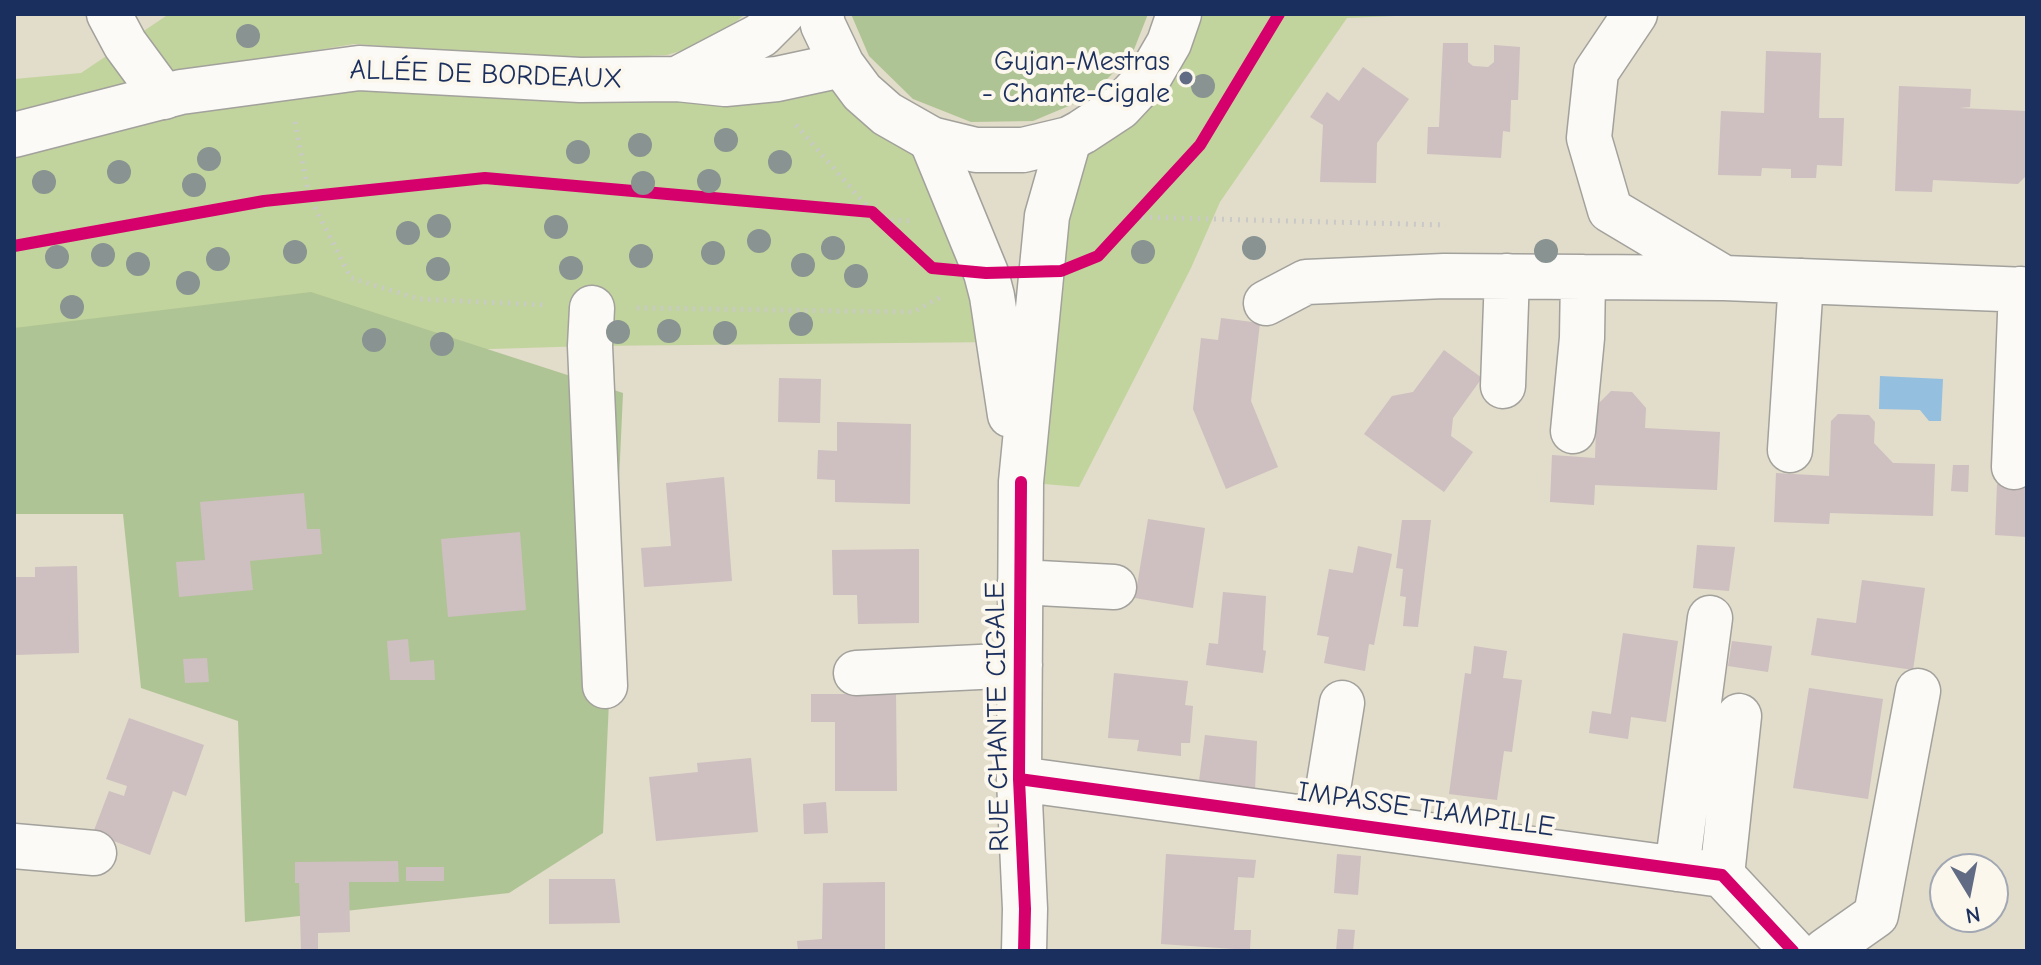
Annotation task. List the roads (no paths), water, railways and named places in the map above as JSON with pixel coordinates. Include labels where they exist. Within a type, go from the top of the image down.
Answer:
[{"type":"street","points":[[109,14],[125,44],[164,97]]},
{"type":"street","name":"ALLÉE DE BORDEAUX","points":[[677,79],[761,35],[782,14]]},
{"type":"street","points":[[821,14],[842,65],[862,92],[887,114],[931,139],[976,150],[1023,150],[1069,139],[1120,107],[1151,74],[1169,43],[1179,14]]},
{"type":"street","points":[[1635,14],[1596,72],[1589,138],[1610,210],[1724,278]]},
{"type":"street","name":"ALLÉE DE BORDEAUX","points":[[14,135],[181,92],[359,68],[580,80],[677,79],[725,84],[777,79],[842,65]]},
{"type":"street","name":"RUE CHANTE CIGALE","points":[[931,139],[986,273],[1021,482]]},
{"type":"street","name":"RUE CHANTE CIGALE","points":[[1024,951],[1019,779],[1021,482],[1047,216],[1069,139]]},
{"type":"street","points":[[1266,303],[1306,282],[1444,276],[1724,278],[2024,290],[2014,467]]},
{"type":"street","points":[[1503,386],[1507,276]]},
{"type":"street","points":[[1573,431],[1582,338],[1583,277]]},
{"type":"street","points":[[1790,450],[1801,281]]},
{"type":"street","points":[[592,308],[590,346],[605,686]]},
{"type":"street","points":[[1020,582],[1114,587]]},
{"type":"street","points":[[1677,869],[1710,618]]},
{"type":"street","points":[[856,673],[1020,665]]},
{"type":"street","points":[[1825,951],[1876,915],[1918,691]]},
{"type":"street","points":[[1323,820],[1342,703]]},
{"type":"street","points":[[1739,716],[1722,875],[1793,951]]},
{"type":"street","name":"IMPASSE TIAMPILLE","points":[[1019,779],[1722,875]]},
{"type":"street","points":[[14,846],[94,853]]},
{"type":"water","points":[[1880,376],[1943,379],[1941,421],[1929,421],[1920,410],[1879,409]]},
{"type":"place","name":"Gujan-Mestras - Chante-Cigale","points":[[1186,78]]}]
